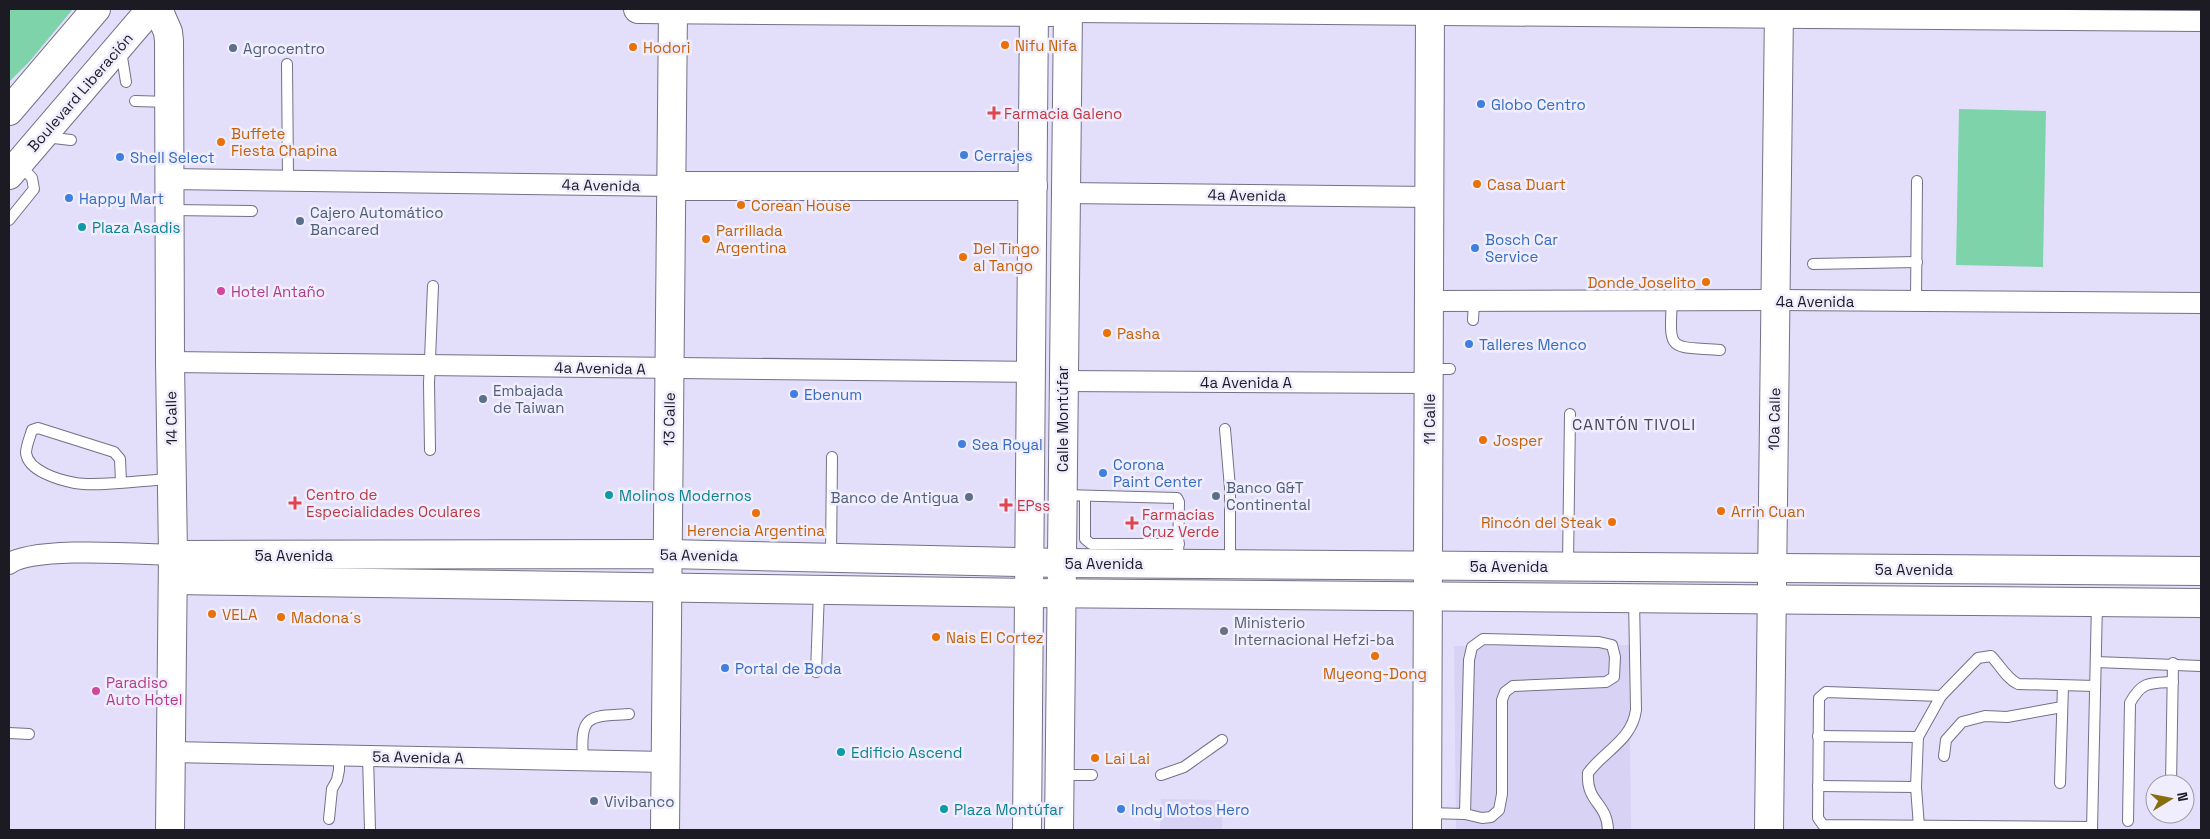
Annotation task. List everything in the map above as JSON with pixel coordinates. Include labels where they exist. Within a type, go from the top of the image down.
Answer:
[{"type":"main road","points":[[11,107],[96,9]]},
{"type":"main road","name":"Boulevard Liberación","points":[[13,169],[151,9]]},
{"type":"main road","name":"14 Calle","points":[[158,9],[168,32],[169,41],[173,568],[170,830]]},
{"type":"main road","points":[[638,9],[1068,10]]},
{"type":"main road","name":"13 Calle","points":[[665,830],[673,9]]},
{"type":"main road","name":"Calle Montúfar","points":[[1027,830],[1034,10]]},
{"type":"main road","name":"Calle Montúfar","points":[[1059,830],[1061,563],[1074,495],[1062,381],[1068,10]]},
{"type":"main road","name":"11 Calle","points":[[1427,821],[1428,566],[1436,374],[1429,301],[1430,12]]},
{"type":"main road","name":"10a Calle","points":[[1769,830],[1778,13]]},
{"type":"main road","name":"4a Avenida","points":[[671,186],[1033,186]]},
{"type":"main road","name":"5a Avenida","points":[[173,568],[668,554],[1061,563],[1179,554],[1230,564],[2201,571]]},
{"type":"main road","name":"5a Avenida","points":[[173,568],[667,588],[2201,604]]},
{"type":"main road","points":[[2138,570],[2138,603]]},
{"type":"street","points":[[1068,10],[1905,14],[2201,21]]},
{"type":"street","name":"4a Avenida","points":[[169,179],[671,186]]},
{"type":"street","name":"4a Avenida","points":[[1064,193],[1430,197]]},
{"type":"street","name":"4a Avenida","points":[[1429,301],[1473,310],[1672,300],[2201,303]]},
{"type":"street","name":"4a Avenida A","points":[[170,362],[1031,372]]},
{"type":"street","name":"4a Avenida A","points":[[1062,381],[1436,374]]},
{"type":"street","name":"5a Avenida","points":[[9,564],[15,560],[44,554],[173,568]]},
{"type":"street","name":"5a Avenida A","points":[[171,752],[665,762]]},
{"type":"lane","points":[[121,44],[126,82]]},
{"type":"lane","points":[[286,64],[288,180]]},
{"type":"lane","points":[[135,101],[169,102]]},
{"type":"lane","points":[[41,137],[71,140]]},
{"type":"lane","points":[[9,220],[34,189],[32,178],[13,169]]},
{"type":"lane","points":[[1916,302],[1917,181]]},
{"type":"lane","points":[[169,210],[252,211]]},
{"type":"lane","points":[[1813,264],[1916,262]]},
{"type":"lane","points":[[430,450],[430,366],[433,286]]},
{"type":"lane","points":[[1672,300],[1670,334],[1672,342],[1679,347],[1720,350]]},
{"type":"lane","points":[[1568,566],[1570,414]]},
{"type":"lane","points":[[121,482],[120,459],[114,452],[38,428],[32,430],[26,454],[33,468],[75,483],[121,482],[172,479]]},
{"type":"lane","points":[[1225,429],[1230,488],[1230,564]]},
{"type":"lane","points":[[831,558],[832,457]]},
{"type":"lane","points":[[1074,495],[1177,498],[1179,502],[1179,554],[1087,542],[1074,495]]},
{"type":"lane","points":[[816,672],[819,590]]},
{"type":"lane","points":[[1608,830],[1608,819],[1603,808],[1591,796],[1588,773],[1622,740],[1634,723],[1636,710],[1634,598]]},
{"type":"lane","points":[[1941,696],[1826,692],[1819,698],[1818,818],[1823,825],[2092,829],[2098,602]]},
{"type":"lane","points":[[1427,821],[1465,814],[1482,818],[1491,817],[1500,810],[1502,794],[1502,700],[1505,692],[1513,686],[1531,684],[1606,682],[1614,677],[1615,657],[1612,645],[1599,642],[1483,639],[1472,647],[1469,660],[1465,814]]},
{"type":"lane","points":[[1919,827],[1916,787],[1918,737],[1941,696],[1978,658],[1991,656],[2002,667],[2009,678],[2018,684],[2095,686]]},
{"type":"lane","points":[[2096,662],[2173,663],[2201,666]]},
{"type":"lane","points":[[2171,774],[2173,663]]},
{"type":"lane","points":[[2128,821],[2130,703],[2136,692],[2146,684],[2173,682]]},
{"type":"lane","points":[[2060,783],[2063,686]]},
{"type":"lane","points":[[1944,756],[1946,740],[1962,722],[1985,716],[2007,717],[2062,707]]},
{"type":"lane","points":[[583,761],[583,730],[587,722],[598,716],[629,714]]},
{"type":"lane","points":[[9,733],[28,734]]},
{"type":"lane","points":[[1818,736],[1918,737]]},
{"type":"lane","points":[[1162,775],[1184,768],[1222,740]]},
{"type":"lane","points":[[329,819],[332,789],[337,780],[339,770],[339,755]]},
{"type":"lane","points":[[368,756],[370,830]]},
{"type":"lane","points":[[1059,774],[1092,775]]},
{"type":"lane","points":[[1818,786],[1916,787]]},
{"type":"shaded area","points":[[1629,645],[1631,830],[1456,830],[1454,646]]},
{"type":"shaded area","points":[[1161,799],[1222,800],[1222,830],[1160,830]]},
{"type":"green space","points":[[9,9],[73,9],[29,62],[9,82]]},
{"type":"green space","points":[[1959,109],[2046,111],[2043,267],[1956,265]]},
{"type":"place","name":"Nifu Nifa","points":[[1005,45]]},
{"type":"place","name":"Hodori","points":[[633,47]]},
{"type":"place","name":"Agrocentro","points":[[233,48]]},
{"type":"place","name":"Globo Centro","points":[[1481,104]]},
{"type":"place","name":"Farmacia Galeno","points":[[994,113]]},
{"type":"place","name":"Buffete Fiesta Chapina","points":[[221,142]]},
{"type":"place","name":"Cerrajes","points":[[964,155]]},
{"type":"place","name":"Shell Select","points":[[120,157]]},
{"type":"place","name":"Casa Duart","points":[[1477,184]]},
{"type":"place","name":"Happy Mart","points":[[69,198]]},
{"type":"place","name":"Corean House","points":[[741,205]]},
{"type":"place","name":"Cajero Automático Bancared","points":[[300,221]]},
{"type":"place","name":"Plaza Asadis","points":[[82,227]]},
{"type":"place","name":"Parrillada Argentina","points":[[706,239]]},
{"type":"place","name":"Bosch Car Service","points":[[1475,248]]},
{"type":"place","name":"Del Tingo al Tango","points":[[963,257]]},
{"type":"place","name":"Donde Joselito","points":[[1706,282]]},
{"type":"place","name":"Hotel Antaño","points":[[221,291]]},
{"type":"place","name":"Pasha","points":[[1107,333]]},
{"type":"place","name":"Talleres Menco","points":[[1469,344]]},
{"type":"place","name":"Ebenum","points":[[794,394]]},
{"type":"place","name":"Embajada de Taiwan","points":[[483,399]]},
{"type":"place","name":"Josper","points":[[1483,440]]},
{"type":"place","name":"Sea Royal","points":[[962,444]]},
{"type":"place","name":"Corona Paint Center","points":[[1103,473]]},
{"type":"place","name":"Molinos Modernos","points":[[609,495]]},
{"type":"place","name":"Banco G&T Continental","points":[[1216,496]]},
{"type":"place","name":"Banco de Antigua","points":[[969,497]]},
{"type":"place","name":"Centro de Especialidades Oculares","points":[[295,503]]},
{"type":"place","name":"EPss","points":[[1006,505]]},
{"type":"place","name":"Arrin Cuan","points":[[1721,511]]},
{"type":"place","name":"Herencia Argentina","points":[[756,513]]},
{"type":"place","name":"Rincón del Steak","points":[[1612,522]]},
{"type":"place","name":"Farmacias Cruz Verde","points":[[1132,523]]},
{"type":"place","name":"VELA","points":[[212,614]]},
{"type":"place","name":"Madona´s","points":[[281,617]]},
{"type":"place","name":"Ministerio Internacional Hefzi-ba","points":[[1224,631]]},
{"type":"place","name":"Nais El Cortez","points":[[936,637]]},
{"type":"place","name":"Myeong-Dong","points":[[1375,656]]},
{"type":"place","name":"Portal de Boda","points":[[725,668]]},
{"type":"place","name":"Paradiso Auto Hotel","points":[[96,691]]},
{"type":"place","name":"Edificio Ascend","points":[[841,752]]},
{"type":"place","name":"Lai Lai","points":[[1095,758]]},
{"type":"place","name":"Vivibanco","points":[[594,801]]},
{"type":"place","name":"Plaza Montúfar","points":[[944,809]]},
{"type":"place","name":"Indy Motos Hero","points":[[1121,809]]},
{"type":"district","name":"CANTÓN TIVOLI","points":[[1634,424]]}]
